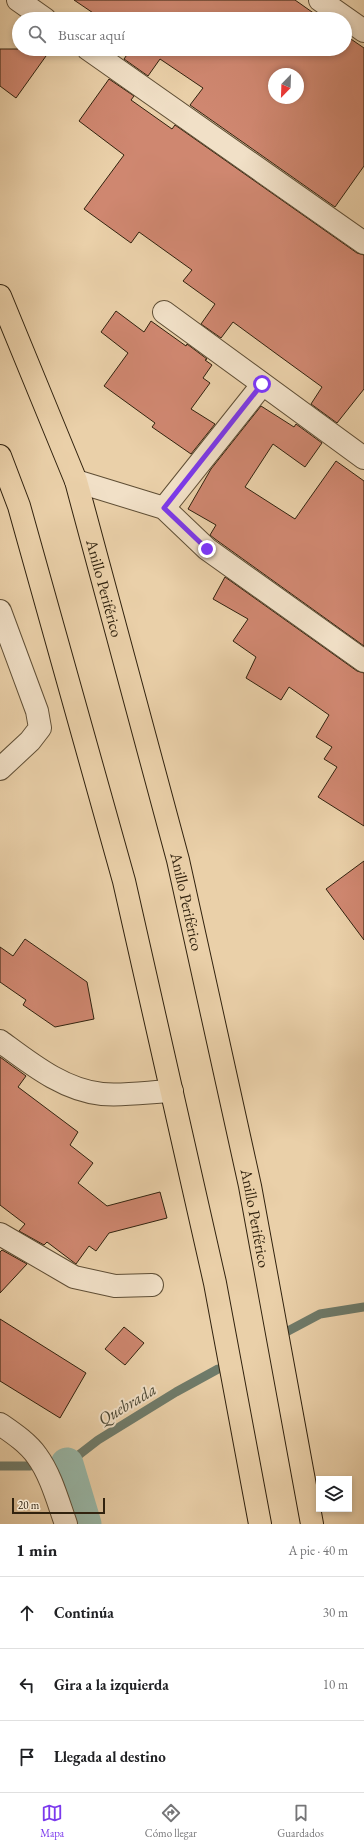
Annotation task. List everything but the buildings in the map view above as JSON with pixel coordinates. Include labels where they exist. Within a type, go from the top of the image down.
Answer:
[{"type":"highway","name":"Anillo Periférico","points":[[0,296],[76,481],[178,860],[250,1186],[312,1524]]},
{"type":"highway","points":[[0,456],[19,506],[124,881],[215,1283],[260,1524]]},
{"type":"street","points":[[18,0],[35,12]]},
{"type":"street","points":[[320,0],[337,12]]},
{"type":"street","points":[[352,23],[364,31]]},
{"type":"street","points":[[98,56],[364,243]]},
{"type":"street","points":[[164,312],[364,458]]},
{"type":"street","points":[[164,508],[262,384]]},
{"type":"street","points":[[76,481],[164,508],[207,549],[364,662]]},
{"type":"street","points":[[0,611],[37,711],[40,728],[30,741],[0,769]]},
{"type":"street","points":[[0,1041],[35,1067],[74,1088],[102,1094],[172,1091]]},
{"type":"street","points":[[0,1234],[74,1277],[115,1286],[152,1284]]},
{"type":"street","points":[[0,1424],[16,1435],[37,1456],[52,1484],[66,1524]]},
{"type":"waterway","name":"Quebrada","points":[[288,1331],[320,1314],[364,1307]]},
{"type":"waterway","name":"Quebrada","points":[[53,1465],[67,1464],[98,1440],[176,1392],[218,1369]]},
{"type":"waterway","points":[[67,1464],[85,1524]]},
{"type":"waterway","name":"Quebrada","points":[[0,1466],[30,1466]]},
{"type":"route","points":[[207,549],[164,508],[262,384]]}]
